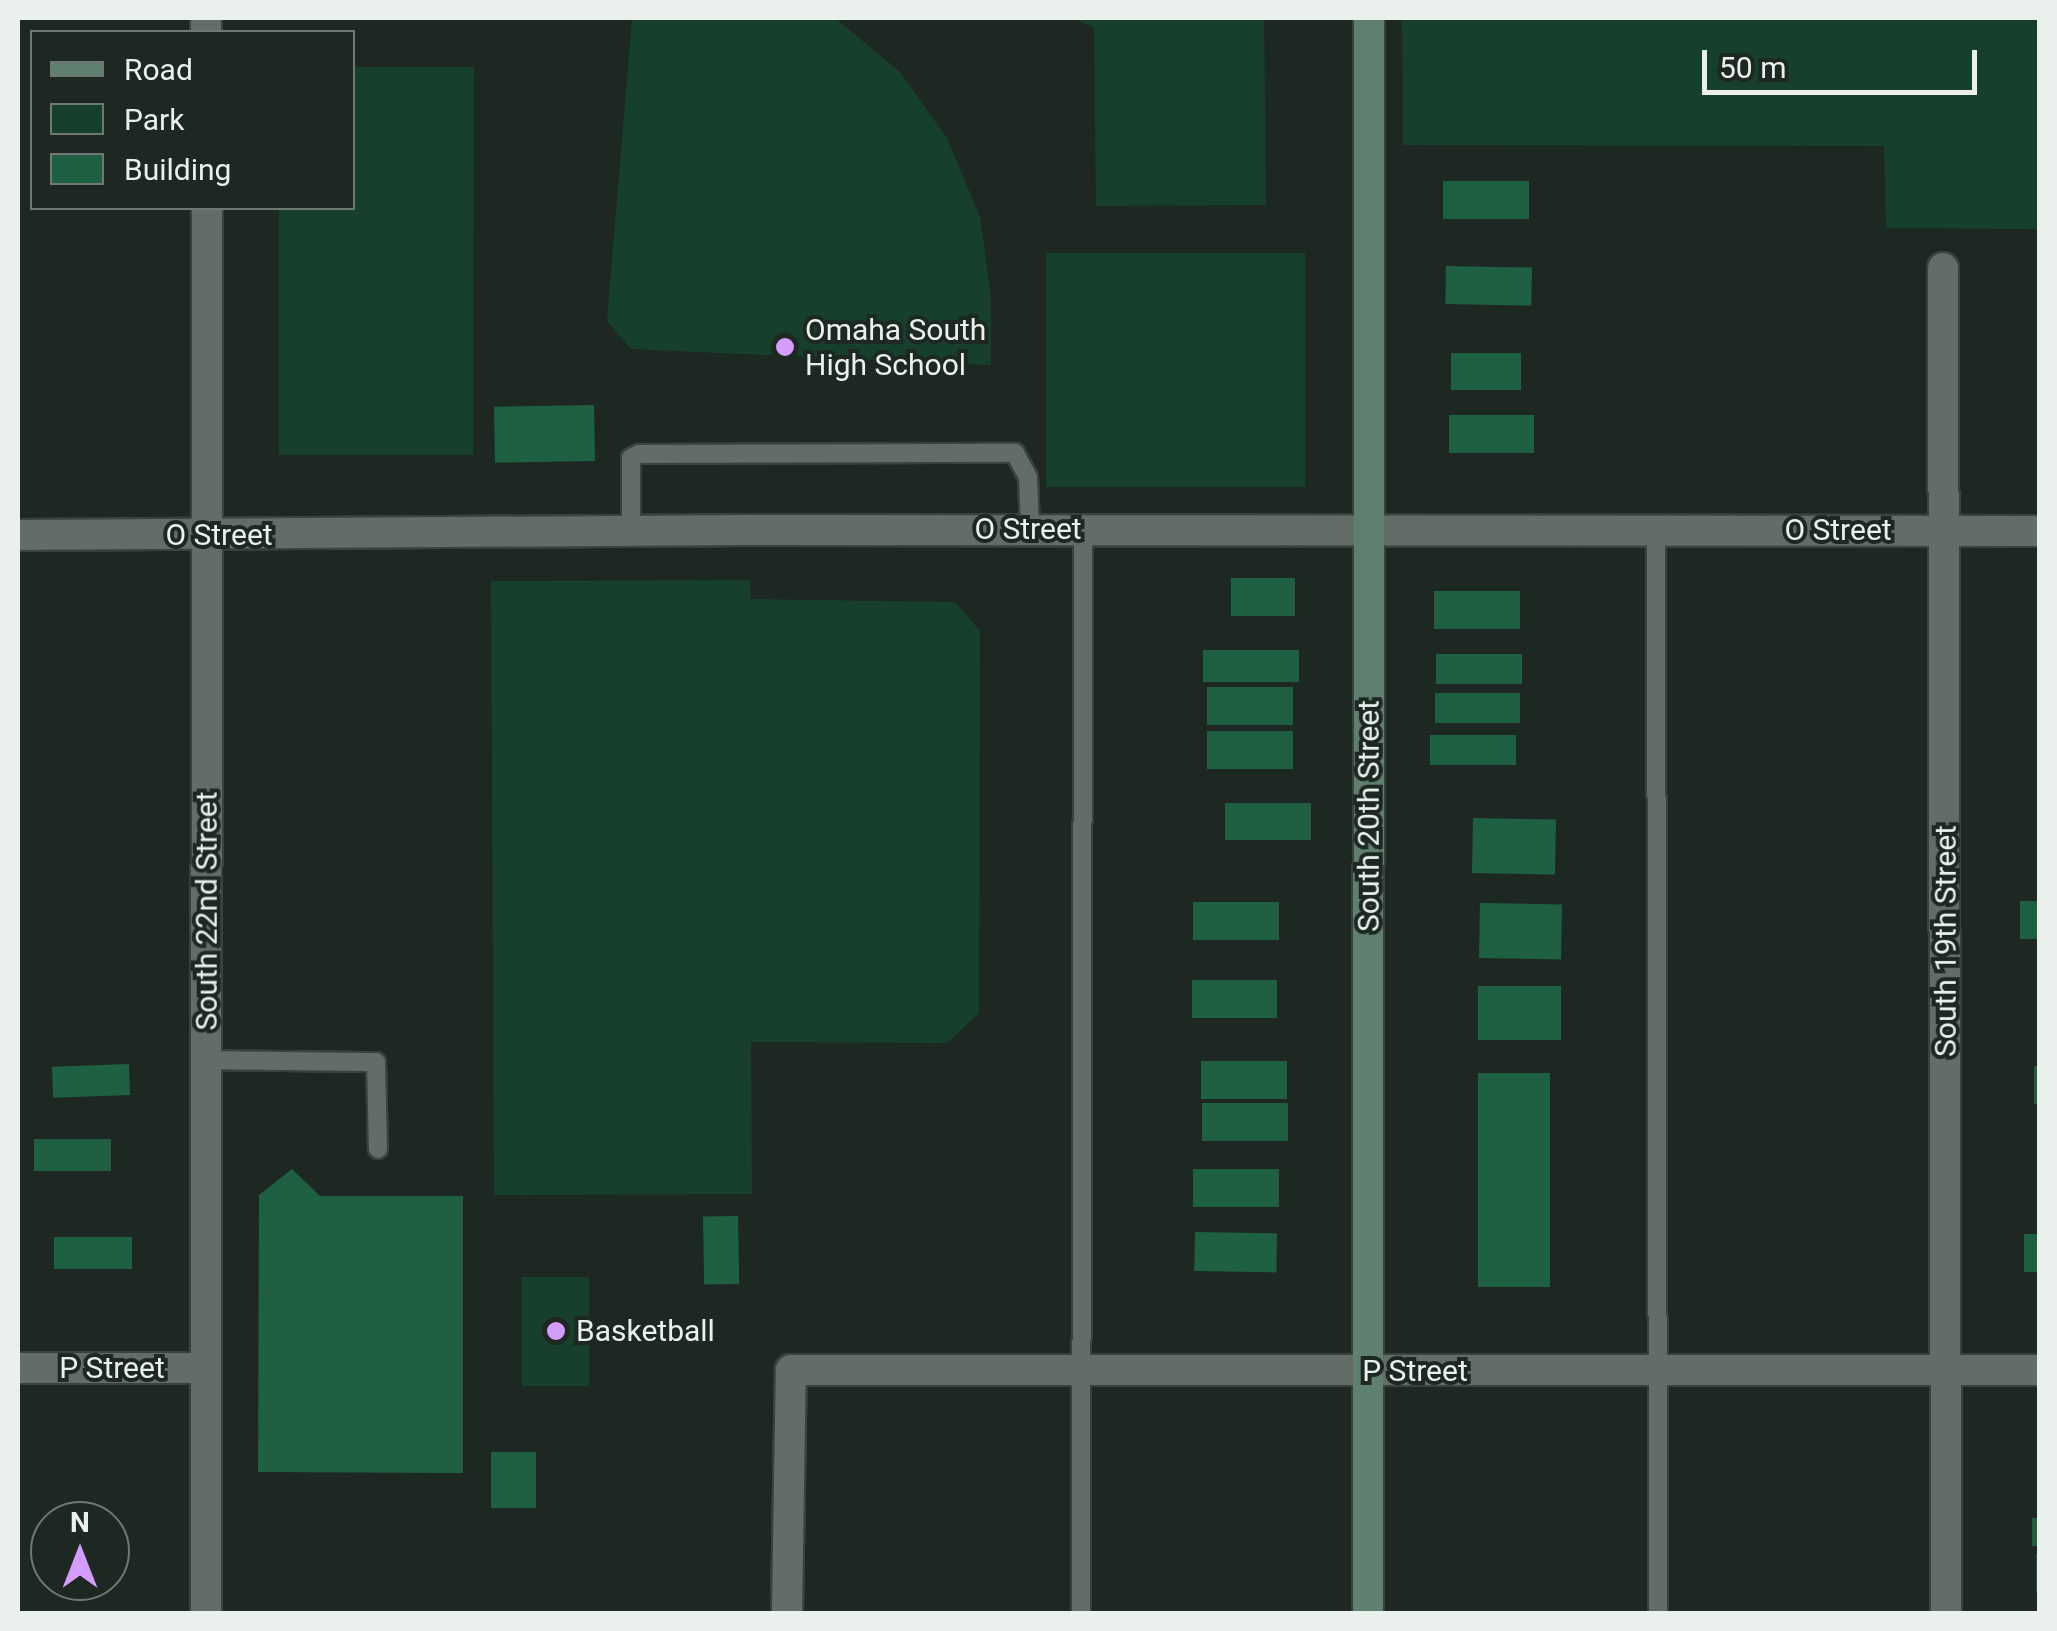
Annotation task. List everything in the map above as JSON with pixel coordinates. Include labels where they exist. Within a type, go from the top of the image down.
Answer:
[{"type":"street","name":"South 20th Street","points":[[1368,1614],[1369,18]]},
{"type":"street","name":"South 22nd Street","points":[[206,210],[206,1614]]},
{"type":"street","name":"South 19th Street","points":[[1943,268],[1946,1614]]},
{"type":"street","name":"O Street","points":[[18,536],[1030,529],[2040,530]]},
{"type":"street","name":"P Street","points":[[18,1368],[206,1368]]},
{"type":"street","name":"P Street","points":[[787,1614],[790,1370],[2040,1370]]},
{"type":"lane","points":[[631,531],[631,458],[639,454],[1015,453],[1028,476],[1030,529]]},
{"type":"lane","points":[[1081,1614],[1083,529]]},
{"type":"lane","points":[[1656,529],[1658,1614]]},
{"type":"lane","points":[[207,1060],[376,1062],[378,1149]]},
{"type":"green space","points":[[632,18],[835,18],[900,72],[947,138],[980,217],[991,297],[991,365],[631,349],[607,321]]},
{"type":"green space","points":[[1071,18],[1264,18],[1266,205],[1096,206],[1094,27]]},
{"type":"green space","points":[[1402,18],[2039,18],[2039,229],[1886,228],[1884,146],[1403,145]]},
{"type":"green space","points":[[355,67],[474,67],[473,455],[279,455],[279,210],[355,210]]},
{"type":"green space","points":[[1046,253],[1305,253],[1305,487],[1046,487]]},
{"type":"green space","points":[[750,580],[751,599],[955,602],[980,631],[979,1013],[947,1043],[751,1042],[752,1194],[494,1195],[491,581]]},
{"type":"green space","name":"Basketball","points":[[522,1277],[589,1277],[589,1386],[522,1386]]},
{"type":"building","points":[[1443,181],[1529,181],[1529,219],[1443,219]]},
{"type":"building","points":[[1446,266],[1532,268],[1531,305],[1445,304]]},
{"type":"building","points":[[1451,353],[1521,353],[1521,390],[1451,390]]},
{"type":"building","points":[[594,405],[595,461],[495,463],[494,407]]},
{"type":"building","points":[[1449,415],[1534,415],[1534,453],[1449,453]]},
{"type":"building","points":[[1231,578],[1295,578],[1295,616],[1231,616]]},
{"type":"building","points":[[1434,591],[1520,591],[1520,629],[1434,629]]},
{"type":"building","points":[[1203,650],[1299,650],[1299,682],[1203,682]]},
{"type":"building","points":[[1436,654],[1522,654],[1522,684],[1436,684]]},
{"type":"building","points":[[1207,687],[1293,687],[1293,725],[1207,725]]},
{"type":"building","points":[[1435,693],[1520,693],[1520,723],[1435,723]]},
{"type":"building","points":[[1207,731],[1293,731],[1293,769],[1207,769]]},
{"type":"building","points":[[1430,735],[1516,735],[1516,765],[1430,765]]},
{"type":"building","points":[[1225,803],[1311,803],[1311,840],[1225,840]]},
{"type":"building","points":[[1473,818],[1556,819],[1555,874],[1472,873]]},
{"type":"building","points":[[2020,901],[2040,901],[2040,939],[2020,939]]},
{"type":"building","points":[[1193,902],[1279,902],[1279,940],[1193,940]]},
{"type":"building","points":[[1480,903],[1562,904],[1561,959],[1479,958]]},
{"type":"building","points":[[1192,980],[1277,980],[1277,1018],[1192,1018]]},
{"type":"building","points":[[1478,986],[1561,986],[1561,1040],[1478,1040]]},
{"type":"building","points":[[1201,1061],[1287,1061],[1287,1099],[1201,1099]]},
{"type":"building","points":[[129,1064],[130,1095],[53,1098],[52,1067]]},
{"type":"building","points":[[2034,1066],[2040,1066],[2040,1104],[2034,1104]]},
{"type":"building","points":[[1478,1073],[1550,1073],[1550,1287],[1478,1287]]},
{"type":"building","points":[[1202,1103],[1288,1103],[1288,1141],[1202,1141]]},
{"type":"building","points":[[34,1139],[111,1139],[111,1171],[34,1171]]},
{"type":"building","points":[[292,1169],[320,1196],[463,1196],[463,1473],[258,1472],[259,1195]]},
{"type":"building","points":[[1193,1169],[1279,1169],[1279,1207],[1193,1207]]},
{"type":"building","points":[[738,1216],[739,1284],[704,1285],[703,1217]]},
{"type":"building","points":[[1195,1232],[1277,1233],[1276,1272],[1194,1271]]},
{"type":"building","points":[[2024,1234],[2040,1234],[2040,1272],[2024,1272]]},
{"type":"building","points":[[54,1237],[132,1237],[132,1269],[54,1269]]},
{"type":"building","points":[[491,1452],[536,1452],[536,1508],[491,1508]]},
{"type":"building","points":[[2032,1518],[2040,1518],[2040,1546],[2032,1546]]},
{"type":"building","points":[[2036,1554],[2040,1554],[2040,1592],[2036,1592]]},
{"type":"place","name":"Omaha South High School","points":[[785,347]]},
{"type":"place","name":"Basketball","points":[[556,1331]]}]
